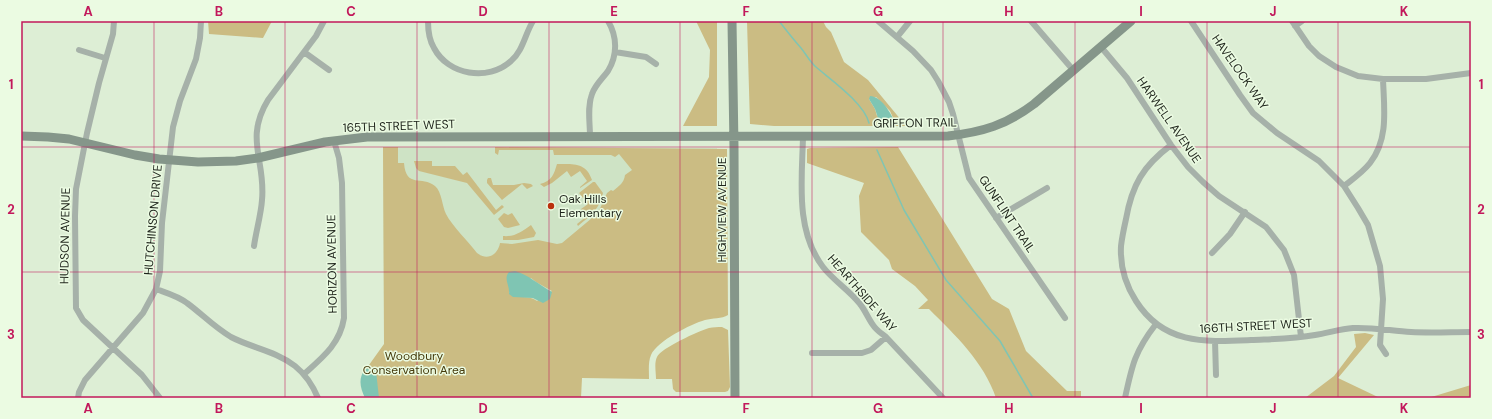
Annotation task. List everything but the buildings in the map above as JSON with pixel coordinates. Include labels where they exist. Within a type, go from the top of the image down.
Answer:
[{"type":"street","name":"HUDSON AVENUE","points":[[114,21],[113,34],[85,142],[78,176],[75,204],[76,308],[83,320],[142,375],[160,398]]},
{"type":"street","name":"HUTCHINSON DRIVE","points":[[78,398],[79,392],[85,380],[147,308],[156,289],[160,271],[162,229],[174,120],[198,52],[201,21]]},
{"type":"street","points":[[254,246],[262,200],[262,182],[256,137],[258,125],[263,109],[316,36],[324,21]]},
{"type":"street","points":[[428,21],[431,42],[441,57],[456,69],[467,73],[479,74],[494,71],[510,62],[518,53],[533,21]]},
{"type":"street","points":[[590,137],[589,110],[593,92],[608,71],[615,52],[614,35],[608,21]]},
{"type":"street","name":"HIGHVIEW AVENUE","points":[[732,21],[735,398]]},
{"type":"street","name":"GUNFLINT TRAIL","points":[[878,21],[922,60],[938,81],[949,102],[959,135],[969,178],[1065,318]]},
{"type":"street","points":[[897,37],[910,21]]},
{"type":"street","points":[[1031,21],[1074,71]]},
{"type":"street","name":"GRIFFON TRAIL","points":[[734,136],[939,137],[979,131],[1009,121],[1034,104],[1132,21]]},
{"type":"street","name":"HAVELOCK WAY","points":[[1191,21],[1253,113],[1273,130],[1319,161],[1344,186],[1368,225],[1377,256],[1383,290],[1380,345],[1386,354]]},
{"type":"street","points":[[1302,21],[1293,23],[1309,46],[1328,62],[1346,72],[1358,76],[1384,79],[1426,79],[1471,73]]},
{"type":"street","name":"HARWELL AVENUE","points":[[1101,47],[1127,78],[1188,167],[1219,196],[1266,227],[1284,250],[1295,284],[1300,337]]},
{"type":"street","points":[[79,50],[106,58]]},
{"type":"street","points":[[304,52],[329,70]]},
{"type":"street","points":[[615,52],[646,57],[656,64]]},
{"type":"street","points":[[1344,186],[1370,163],[1380,145],[1384,130],[1384,79]]},
{"type":"street","name":"165TH STREET WEST","points":[[21,136],[59,138],[85,142],[135,155],[169,160],[216,162],[258,158],[334,141],[383,136],[734,136]]},
{"type":"street","name":"HEARTHSIDE WAY","points":[[803,137],[802,203],[806,230],[812,247],[822,266],[860,304],[876,328],[943,398]]},
{"type":"street","name":"HORIZON AVENUE","points":[[304,374],[333,346],[341,330],[344,318],[342,183],[339,158],[334,141]]},
{"type":"street","name":"166TH STREET WEST","points":[[1172,145],[1159,154],[1148,165],[1136,184],[1128,204],[1121,245],[1122,269],[1129,288],[1139,306],[1156,324],[1163,329],[1184,338],[1199,341],[1300,337],[1351,329],[1380,329],[1420,333],[1471,332]]},
{"type":"street","points":[[996,218],[1047,188]]},
{"type":"street","points":[[1212,253],[1230,234],[1245,212]]},
{"type":"street","points":[[156,289],[188,303],[207,320],[231,336],[248,345],[277,355],[296,366],[304,374],[318,398]]},
{"type":"street","points":[[1125,398],[1134,359],[1142,343],[1156,324]]},
{"type":"street","points":[[812,353],[862,353],[871,350],[886,338]]},
{"type":"street","points":[[1215,341],[1216,375]]},
{"type":"shaded area","name":"Oak Hills Elementary","points":[[383,147],[717,148],[719,309],[384,309]]},
{"type":"green space","points":[[208,21],[272,21],[263,38],[209,34]]},
{"type":"green space","points":[[696,21],[717,21],[717,126],[683,126],[709,77],[710,50]]},
{"type":"green space","points":[[747,21],[823,21],[831,32],[844,62],[868,80],[906,126],[774,126],[750,124]],"holes":[[[876,97],[890,111],[894,120],[877,116],[869,99]]]},
{"type":"green space","name":"Woodbury Conservation Area","points":[[383,147],[398,147],[398,163],[404,163],[405,171],[408,176],[411,179],[425,181],[435,186],[441,195],[445,211],[456,229],[477,253],[488,257],[492,256],[497,251],[500,243],[512,244],[538,240],[557,244],[562,243],[598,213],[607,193],[611,190],[613,191],[619,186],[624,180],[625,175],[632,170],[619,154],[615,157],[611,155],[554,155],[553,150],[499,150],[498,155],[495,153],[495,147],[727,149],[728,315],[705,320],[692,325],[660,344],[654,350],[650,358],[649,379],[582,378],[581,398],[368,398],[364,372],[384,344]],"holes":[[[531,278],[552,291],[537,301],[530,298],[515,296],[509,293],[509,287]]]},
{"type":"green space","points":[[898,147],[992,299],[1009,309],[1026,351],[1067,391],[1081,391],[1081,398],[996,398],[984,373],[968,350],[929,309],[918,309],[928,300],[915,286],[892,269],[889,260],[861,232],[859,196],[864,183],[807,163],[807,149],[810,148]]},
{"type":"green space","points":[[414,161],[432,161],[432,166],[455,166],[463,175],[467,172],[496,210],[502,205],[504,207],[494,215],[467,183],[419,171],[416,168]]},
{"type":"green space","points":[[557,164],[574,164],[583,167],[592,180],[580,188],[587,181],[580,171],[571,177],[567,171],[552,183],[544,187],[540,184],[552,177]]},
{"type":"green space","points":[[488,178],[491,178],[493,185],[514,185],[524,183],[531,184],[533,186],[527,189],[522,184],[502,200],[487,183]]},
{"type":"green space","points":[[595,182],[603,193],[602,199],[594,212],[578,226],[577,224],[587,216],[581,209],[588,204],[579,193]]},
{"type":"green space","points":[[504,213],[508,215],[512,213],[520,225],[508,228],[504,227],[498,219]]},
{"type":"green space","points":[[531,225],[536,233],[534,237],[518,240],[503,240],[503,236],[514,235]]},
{"type":"green space","points":[[722,327],[728,330],[730,387],[728,391],[676,392],[673,389],[672,379],[656,379],[655,368],[657,357],[665,349],[681,340],[709,328]]},
{"type":"green space","points":[[1365,333],[1374,335],[1338,378],[1380,398],[1305,398],[1334,376],[1356,347],[1354,334]]},
{"type":"green space","points":[[1471,385],[1471,398],[1428,398]]},
{"type":"water","points":[[870,96],[878,99],[885,105],[894,120],[892,122],[885,123],[879,121],[875,109],[869,99]]},
{"type":"water","points":[[515,271],[552,292],[550,299],[543,303],[533,298],[513,297],[509,294],[507,275],[509,272]]},
{"type":"water","points":[[371,368],[376,371],[379,398],[365,398],[360,383],[361,376],[365,369]]},
{"type":"waterway","points":[[779,21],[814,65],[854,100],[866,115],[869,123]]},
{"type":"waterway","points":[[877,150],[904,210],[946,280],[1000,341],[1033,398]]},
{"type":"place","name":"Oak Hills Elementary","points":[[551,206]]}]
